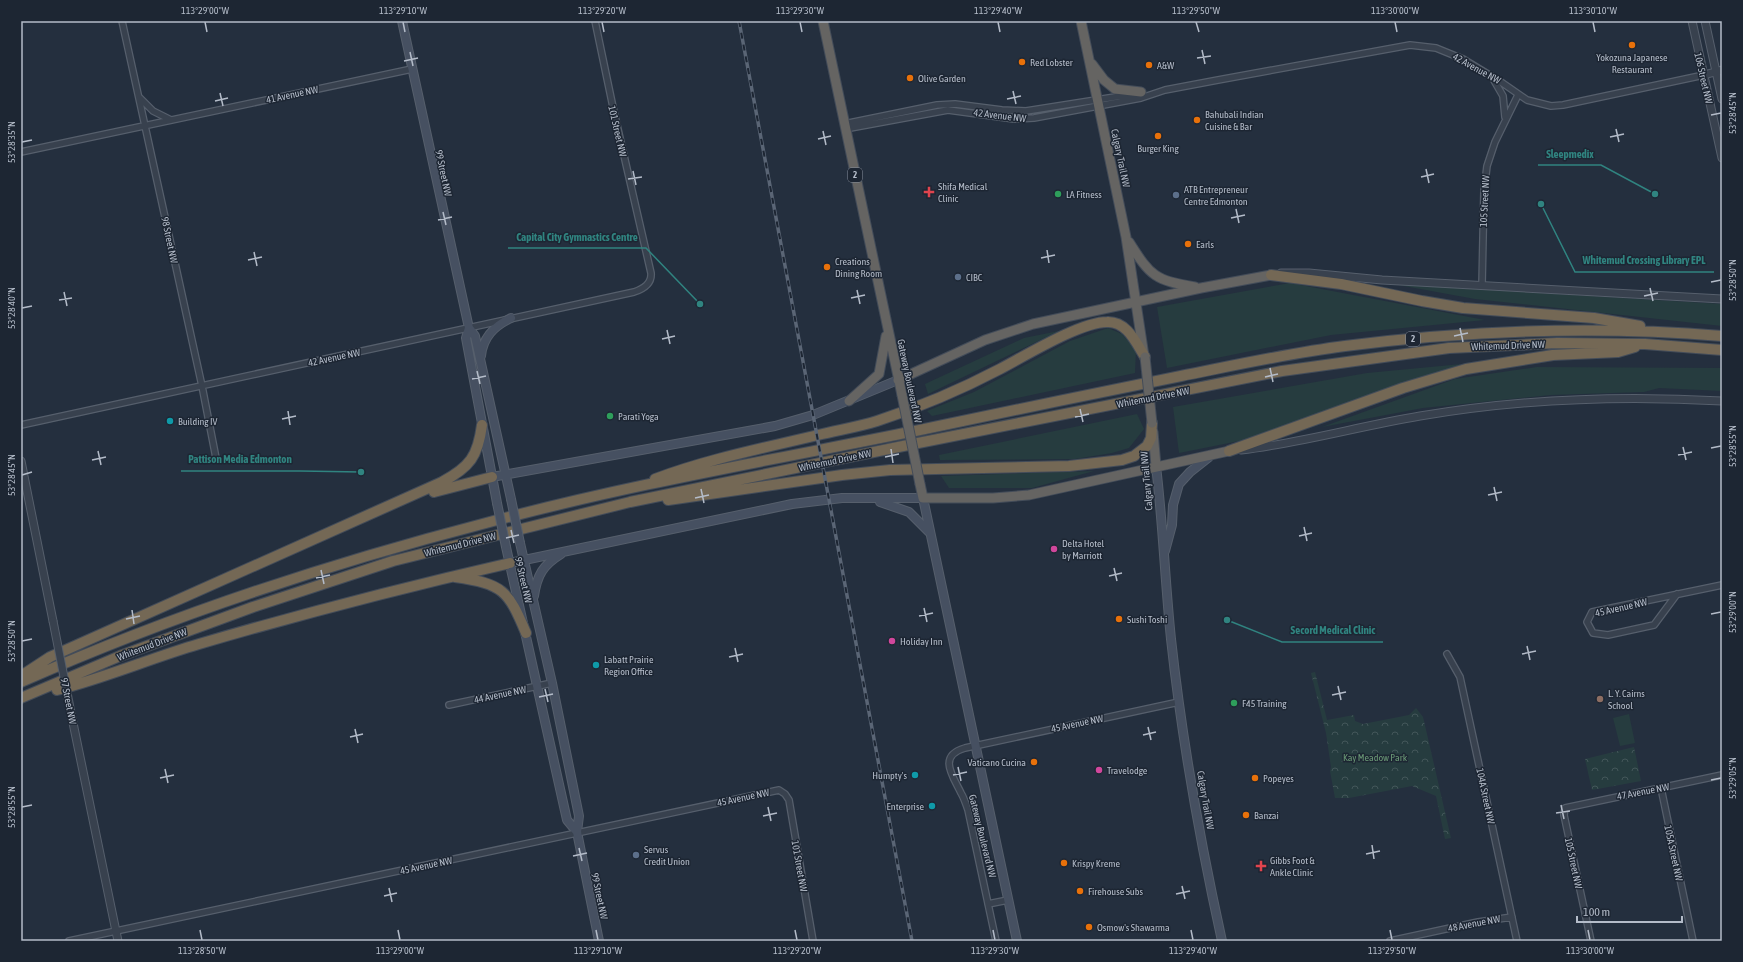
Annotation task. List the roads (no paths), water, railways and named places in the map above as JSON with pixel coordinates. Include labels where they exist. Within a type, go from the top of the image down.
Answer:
[{"type":"highway","name":"Gateway Boulevard NW","points":[[823,21],[923,498]]},
{"type":"highway","name":"Calgary Trail NW","points":[[1081,21],[1126,237],[1145,357],[1156,466]]},
{"type":"highway","points":[[1089,61],[1104,80],[1112,87],[1123,91],[1141,92]]},
{"type":"highway","points":[[1126,237],[1145,266],[1159,278],[1169,283],[1201,288]]},
{"type":"highway","points":[[898,380],[966,348],[1001,334],[1061,318],[1201,288],[1271,275],[1341,284],[1463,308],[1594,318],[1678,333]]},
{"type":"highway","points":[[626,490],[687,467],[877,421],[921,406],[968,386],[1073,331],[1098,323],[1108,321],[1121,325],[1131,334],[1145,357]]},
{"type":"highway","points":[[849,401],[870,384],[879,374],[887,328]]},
{"type":"highway","name":"Whitemud Drive NW","points":[[21,682],[111,645],[299,577],[389,549],[489,522],[626,490],[1151,382],[1313,351],[1450,335],[1564,330],[1678,333],[1722,336]]},
{"type":"highway","name":"Whitemud Drive NW","points":[[24,696],[183,632],[344,576],[439,549],[630,502],[913,444],[1282,371],[1449,348],[1557,343],[1645,344],[1722,350]]},
{"type":"highway","points":[[923,498],[994,498],[1029,495],[1229,451],[1403,388],[1466,369],[1553,355],[1618,352],[1645,344]]},
{"type":"highway","points":[[630,502],[683,499],[842,475],[890,470],[1069,466],[1105,462],[1128,458],[1144,449],[1151,438],[1152,423]]},
{"type":"highway","points":[[21,676],[50,657],[442,482],[466,467],[477,451],[482,424]]},
{"type":"highway","points":[[379,511],[434,491],[492,477]]},
{"type":"highway","points":[[24,696],[82,682],[183,649],[284,619],[510,563]]},
{"type":"highway","points":[[450,577],[484,582],[500,589],[509,597],[526,633]]},
{"type":"main road","name":"99 Street NW","points":[[402,21],[469,328],[475,336],[481,361],[552,683],[579,816],[577,832],[599,941]]},
{"type":"main road","points":[[481,361],[483,346],[488,336],[498,325],[511,318]]},
{"type":"main road","name":"99 Street NW","points":[[469,328],[466,338],[506,547],[567,820],[577,832]]},
{"type":"main road","points":[[492,477],[731,435],[808,417],[898,380]]},
{"type":"main road","points":[[1164,555],[1172,525],[1172,505],[1180,484],[1190,472],[1209,456]]},
{"type":"main road","name":"Calgary Trail NW","points":[[1156,466],[1179,702],[1195,806],[1222,941]]},
{"type":"main road","points":[[842,498],[870,499],[904,509],[916,517],[931,535]]},
{"type":"main road","points":[[510,563],[779,506],[842,498],[923,498]]},
{"type":"main road","name":"Gateway Boulevard NW","points":[[923,498],[1017,941]]},
{"type":"main road","points":[[533,602],[537,579],[541,570],[549,562],[567,551]]},
{"type":"street","name":"98 Street NW","points":[[122,21],[202,386],[216,458]]},
{"type":"street","name":"101 Street NW","points":[[595,21],[651,273],[650,280],[646,286]]},
{"type":"street","name":"106 Street NW","points":[[1692,21],[1722,158]]},
{"type":"street","name":"106 Street NW","points":[[1705,21],[1719,71],[1722,100]]},
{"type":"street","name":"42 Avenue NW","points":[[845,126],[948,104],[1016,111],[1086,100],[1098,103],[1141,98],[1154,93],[1387,48],[1410,45],[1428,46],[1463,59],[1490,74],[1527,100],[1546,105],[1563,105],[1719,71]]},
{"type":"street","name":"41 Avenue NW","points":[[21,152],[412,69]]},
{"type":"street","name":"105 Street NW","points":[[1490,74],[1503,96],[1505,121]]},
{"type":"street","name":"42 Avenue NW","points":[[845,126],[943,110],[961,110],[1026,119],[1141,92],[1154,93]]},
{"type":"street","name":"105 Street NW","points":[[1482,285],[1486,170],[1490,153],[1518,95]]},
{"type":"street","points":[[139,97],[153,111],[171,120]]},
{"type":"street","points":[[1271,275],[1294,272],[1382,280],[1722,299]]},
{"type":"street","name":"42 Avenue NW","points":[[21,425],[634,292],[646,286]]},
{"type":"street","points":[[1709,298],[1722,295]]},
{"type":"street","points":[[1229,451],[1259,448],[1420,416],[1496,405],[1600,399],[1722,401]]},
{"type":"street","points":[[1695,400],[1722,406]]},
{"type":"street","name":"97 Street NW","points":[[21,461],[118,941]]},
{"type":"street","name":"45 Avenue NW","points":[[1677,594],[1654,625],[1608,635],[1592,633],[1587,622],[1592,612],[1677,594],[1722,585]]},
{"type":"street","name":"104A Street NW","points":[[1447,654],[1460,677],[1517,941]]},
{"type":"street","name":"44 Avenue NW","points":[[449,704],[552,683]]},
{"type":"street","name":"45 Avenue NW","points":[[976,745],[1179,702]]},
{"type":"street","name":"Gateway Boulevard NW","points":[[976,745],[958,750],[951,757],[949,766],[952,776],[962,793],[968,810],[996,941]]},
{"type":"street","name":"47 Avenue NW","points":[[1565,808],[1722,775]]},
{"type":"street","name":"105A Street NW","points":[[1661,788],[1693,941]]},
{"type":"street","name":"45 Avenue NW","points":[[69,941],[775,790],[783,792]]},
{"type":"street","name":"101 Street NW","points":[[783,792],[789,800],[813,941]]},
{"type":"street","name":"105 Street NW","points":[[1565,808],[1564,815],[1591,941]]},
{"type":"street","points":[[988,904],[1008,900]]},
{"type":"street","name":"48 Avenue NW","points":[[1390,941],[1478,922],[1512,917]]},
{"type":"railway","points":[[739,21],[912,941]]},
{"type":"place","name":"Yokozuna Japanese Restaurant","points":[[1632,45]]},
{"type":"place","name":"Red Lobster","points":[[1022,62]]},
{"type":"place","name":"A&W","points":[[1149,65]]},
{"type":"place","name":"Olive Garden","points":[[910,78]]},
{"type":"place","name":"Bahubali Indian Cuisine & Bar","points":[[1197,120]]},
{"type":"place","name":"Burger King","points":[[1158,136]]},
{"type":"place","name":"Shifa Medical Clinic","points":[[929,192]]},
{"type":"place","name":"LA Fitness","points":[[1058,194]]},
{"type":"place","name":"Sleepmedix","points":[[1655,194]]},
{"type":"place","name":"ATB Entrepreneur Centre Edmonton","points":[[1176,195]]},
{"type":"place","name":"Whitemud Crossing Library EPL","points":[[1541,204]]},
{"type":"place","name":"Earls","points":[[1188,244]]},
{"type":"place","name":"Creations Dining Room","points":[[827,267]]},
{"type":"place","name":"CIBC","points":[[958,277]]},
{"type":"place","name":"Capital City Gymnastics Centre","points":[[700,304]]},
{"type":"place","name":"Parati Yoga","points":[[610,416]]},
{"type":"place","name":"Building IV","points":[[170,421]]},
{"type":"place","name":"Pattison Media Edmonton","points":[[361,472]]},
{"type":"place","name":"Delta Hotel by Marriott","points":[[1054,549]]},
{"type":"place","name":"Sushi Toshi","points":[[1119,619]]},
{"type":"place","name":"Secord Medical Clinic","points":[[1227,620]]},
{"type":"place","name":"Holiday Inn","points":[[892,641]]},
{"type":"place","name":"Labatt Prairie Region Office","points":[[596,665]]},
{"type":"place","name":"L. Y. Cairns School","points":[[1600,699]]},
{"type":"place","name":"F45 Training","points":[[1234,703]]},
{"type":"place","name":"Vaticano Cucina","points":[[1034,762]]},
{"type":"place","name":"Travelodge","points":[[1099,770]]},
{"type":"place","name":"Humpty's","points":[[915,775]]},
{"type":"place","name":"Popeyes","points":[[1255,778]]},
{"type":"place","name":"Enterprise","points":[[932,806]]},
{"type":"place","name":"Banzai","points":[[1246,815]]},
{"type":"place","name":"Servus Credit Union","points":[[636,855]]},
{"type":"place","name":"Krispy Kreme","points":[[1064,863]]},
{"type":"place","name":"Gibbs Foot & Ankle Clinic","points":[[1261,866]]},
{"type":"place","name":"Firehouse Subs","points":[[1080,891]]},
{"type":"place","name":"Osmow's Shawarma","points":[[1089,927]]},
{"type":"park label","name":"Kay Meadow Park","points":[[1375,757]]}]
